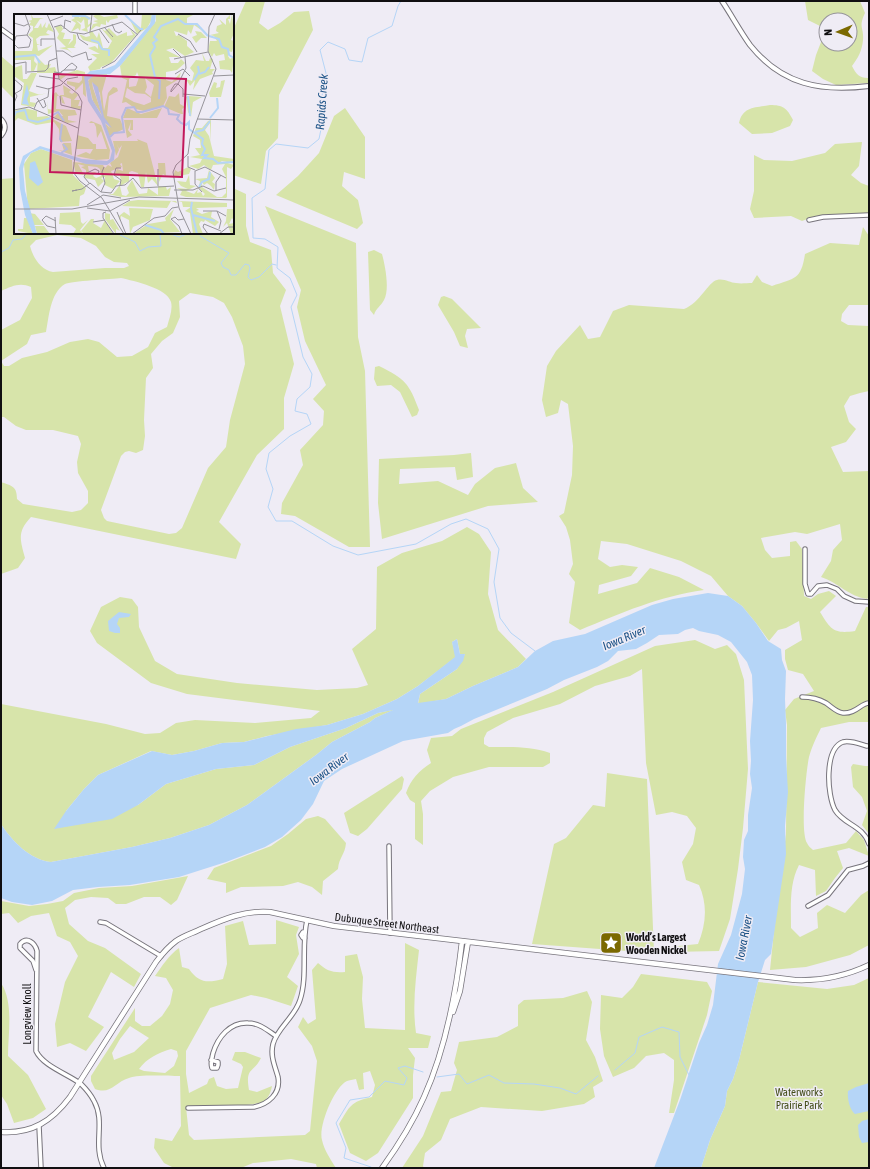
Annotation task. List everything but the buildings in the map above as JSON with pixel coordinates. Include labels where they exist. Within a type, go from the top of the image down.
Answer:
[{"type":"main road","name":"Dubuque Street Northeast","points":[[1,1132],[24,1130],[39,1126],[59,1112],[161,956],[170,946],[184,937],[216,922],[240,914],[260,911],[270,912],[324,924],[465,942],[703,968],[795,980],[823,979],[851,972],[869,965]]},
{"type":"main road","points":[[382,1168],[405,1132],[424,1098],[437,1064],[448,1024],[465,942]]},
{"type":"street","points":[[135,1],[135,14]]},
{"type":"street","points":[[722,1],[745,38],[756,51],[768,63],[784,74],[819,87],[846,88],[869,86]]},
{"type":"street","points":[[1,29],[14,38]]},
{"type":"street","points":[[1,119],[5,128],[1,136]]},
{"type":"street","points":[[809,220],[823,217],[869,215]]},
{"type":"street","points":[[805,549],[805,584],[808,594],[811,594],[818,586],[827,585],[837,588],[844,596],[855,602],[869,602]]},
{"type":"street","points":[[802,697],[820,701],[843,713],[853,712],[865,703],[869,703]]},
{"type":"street","points":[[867,746],[846,741],[839,744],[834,750],[829,776],[831,796],[835,809],[844,819],[863,832],[869,844]]},
{"type":"street","points":[[389,846],[390,932]]},
{"type":"street","points":[[808,906],[828,895],[848,870],[869,863]]},
{"type":"street","points":[[188,1108],[254,1107],[267,1102],[276,1092],[278,1084],[272,1053],[273,1044],[276,1036],[293,1014],[300,1001],[303,985],[307,920]]},
{"type":"street","points":[[100,922],[106,923],[161,956]]},
{"type":"street","name":"Longview Knoll","points":[[36,970],[33,961],[20,948],[20,944],[23,941],[31,941],[37,952],[36,1051],[39,1056],[48,1063],[79,1083]]},
{"type":"street","points":[[211,1060],[215,1047],[220,1038],[227,1030],[237,1024],[243,1022],[254,1023],[276,1036]]},
{"type":"street","points":[[79,1083],[94,1102],[99,1115],[98,1150],[100,1160],[104,1168]]},
{"type":"street","points":[[39,1126],[41,1168]]},
{"type":"green space","points":[[246,1],[265,1],[259,23],[268,30],[294,12],[309,11],[313,30],[279,95],[278,138],[266,151],[261,184],[234,175],[234,28]]},
{"type":"green space","points":[[805,1],[860,1],[865,13],[862,25],[863,40],[862,48],[852,66],[858,75],[868,78],[868,83],[836,85],[823,79],[812,71],[818,50],[818,52],[858,52],[858,12],[818,12],[818,25],[808,20]]},
{"type":"green space","points":[[1,56],[14,67],[14,99],[1,86]]},
{"type":"green space","points":[[770,105],[778,106],[787,110],[793,120],[790,126],[772,133],[752,134],[739,123],[743,113],[750,109]]},
{"type":"green space","points":[[345,108],[365,137],[365,179],[344,172],[342,186],[358,200],[363,223],[357,229],[276,195],[298,176],[319,153],[334,116]]},
{"type":"green space","points":[[862,142],[859,166],[851,175],[861,183],[869,186],[869,214],[816,216],[802,221],[791,216],[754,218],[750,209],[754,191],[754,155],[764,160],[792,161],[825,153],[835,144]]},
{"type":"green space","points":[[14,178],[14,234],[234,234],[234,188],[246,194],[246,226],[250,242],[271,250],[273,273],[286,290],[280,306],[294,364],[284,398],[284,429],[257,455],[219,522],[241,544],[236,559],[31,517],[23,527],[21,536],[25,558],[18,568],[1,574],[1,482],[15,489],[17,499],[23,504],[72,512],[81,510],[88,503],[88,491],[78,473],[77,462],[81,444],[78,436],[53,430],[26,430],[16,426],[4,417],[1,417],[1,361],[1,330],[20,320],[32,298],[31,287],[23,285],[16,285],[1,291],[1,179]],"holes":[[[57,235],[81,238],[96,246],[105,257],[114,262],[127,263],[129,266],[124,268],[53,272],[45,269],[38,263],[30,246],[36,240]],[[121,278],[157,289],[168,297],[171,302],[171,311],[167,327],[155,333],[148,347],[132,356],[117,357],[99,342],[88,339],[70,342],[47,352],[22,358],[9,366],[4,366],[1,361],[27,344],[31,335],[46,332],[53,299],[56,293],[65,284]],[[190,293],[213,297],[224,303],[232,317],[243,346],[245,364],[230,420],[226,447],[208,468],[182,528],[176,533],[169,534],[107,521],[101,510],[121,456],[125,452],[129,451],[136,453],[143,450],[145,436],[144,420],[146,378],[153,368],[151,354],[162,341],[173,333],[180,317],[179,301]]]},
{"type":"green space","points":[[265,206],[356,243],[358,337],[365,371],[370,547],[349,547],[295,516],[281,514],[282,503],[303,465],[300,450],[323,425],[324,411],[313,399],[326,385],[305,341],[297,307],[301,290]]},
{"type":"green space","points":[[863,227],[869,236],[869,305],[849,305],[842,314],[841,321],[848,325],[869,326],[869,391],[850,396],[844,406],[849,422],[856,429],[846,442],[831,447],[843,472],[869,471],[869,597],[867,599],[854,595],[821,577],[831,561],[833,550],[842,540],[840,524],[807,534],[795,532],[761,538],[765,550],[772,558],[790,556],[790,542],[796,541],[802,549],[804,596],[811,599],[818,594],[829,591],[836,596],[820,612],[830,627],[842,632],[855,631],[866,607],[869,607],[869,722],[849,722],[821,728],[809,757],[805,787],[804,827],[807,844],[813,850],[846,843],[856,831],[864,840],[869,856],[849,848],[837,851],[843,868],[826,891],[816,896],[815,870],[799,865],[792,888],[791,928],[800,937],[818,928],[817,913],[827,905],[845,913],[861,895],[869,890],[869,945],[850,955],[806,967],[770,970],[786,834],[787,725],[785,710],[794,699],[814,691],[803,674],[788,670],[785,659],[785,650],[802,640],[799,621],[786,628],[778,630],[769,641],[742,606],[728,596],[711,576],[681,561],[627,544],[601,541],[598,559],[610,567],[622,565],[638,567],[631,576],[599,585],[598,594],[637,583],[650,568],[679,577],[704,590],[672,596],[656,601],[626,611],[580,630],[569,623],[575,582],[569,574],[573,564],[570,540],[566,527],[559,516],[564,513],[572,475],[573,446],[568,404],[561,400],[558,413],[546,417],[542,400],[547,366],[556,351],[580,325],[588,339],[600,337],[613,311],[629,305],[684,309],[695,302],[710,285],[717,280],[734,283],[752,283],[757,275],[762,282],[772,286],[796,277],[801,269],[805,254],[830,243],[859,245]]},
{"type":"green space","points":[[374,250],[382,254],[386,270],[387,290],[384,300],[374,315],[370,310],[368,252]]},
{"type":"green space","points":[[444,296],[452,299],[481,328],[467,329],[465,336],[468,348],[460,346],[454,332],[438,305],[441,297]]},
{"type":"green space","points":[[379,366],[395,375],[409,388],[419,410],[417,415],[412,417],[400,392],[391,385],[377,386],[374,379],[375,367]]},
{"type":"green space","points":[[471,453],[473,477],[457,480],[455,467],[400,469],[399,484],[438,481],[468,495],[475,484],[495,468],[516,463],[523,488],[538,502],[488,506],[382,539],[378,503],[379,459]]},
{"type":"green space","points":[[467,527],[479,534],[491,552],[488,594],[498,630],[526,659],[518,667],[446,699],[418,704],[420,694],[457,669],[465,654],[460,654],[457,639],[452,642],[456,657],[418,686],[397,699],[363,714],[327,725],[267,736],[244,742],[222,743],[194,751],[172,755],[151,751],[98,775],[66,811],[138,805],[166,784],[216,769],[254,765],[290,747],[346,728],[378,713],[396,709],[375,718],[332,742],[247,805],[209,825],[170,838],[132,847],[51,862],[36,858],[22,849],[10,837],[1,824],[1,704],[106,724],[145,734],[160,733],[176,723],[195,720],[255,723],[311,718],[320,711],[187,694],[151,683],[97,643],[90,631],[101,607],[120,597],[132,599],[138,607],[139,627],[155,661],[177,674],[237,683],[317,690],[357,688],[368,685],[352,649],[376,629],[377,567],[402,553],[442,541]]},
{"type":"green space","points":[[695,640],[715,649],[727,645],[736,654],[744,680],[748,769],[743,828],[730,919],[719,951],[670,952],[668,947],[698,944],[703,930],[705,907],[699,885],[686,880],[682,862],[693,844],[696,828],[687,816],[672,812],[656,815],[646,763],[642,669],[630,676],[595,686],[560,704],[513,718],[487,732],[484,738],[484,744],[489,747],[520,747],[535,749],[550,753],[550,763],[543,767],[489,767],[453,777],[430,791],[421,801],[423,814],[423,845],[415,839],[415,803],[410,800],[406,793],[416,776],[431,763],[427,750],[431,738],[452,736],[461,729],[553,692],[655,646]]},
{"type":"green space","points":[[853,764],[869,766],[869,834],[862,825],[867,811],[862,797],[853,787],[851,767]]},
{"type":"green space","points":[[607,773],[647,779],[654,953],[532,944],[554,844],[566,838],[593,805],[605,807]]},
{"type":"green space","points":[[402,776],[404,779],[402,789],[367,829],[358,836],[350,833],[344,813]]},
{"type":"green space","points":[[318,816],[325,819],[346,843],[338,869],[323,881],[322,895],[312,887],[298,882],[283,886],[241,887],[226,893],[226,883],[207,879],[214,868],[271,846],[306,819]]},
{"type":"green space","points":[[188,876],[177,900],[171,905],[160,897],[144,897],[126,904],[116,904],[108,898],[91,897],[75,900],[65,908],[69,924],[88,941],[105,948],[141,974],[134,987],[111,972],[88,1017],[104,1027],[86,1051],[70,1043],[57,1047],[55,1024],[65,982],[78,956],[70,942],[57,936],[49,913],[31,916],[18,923],[9,913],[1,914],[1,901],[29,906],[47,904],[63,901],[74,893],[99,888],[132,886]]},
{"type":"green space","points":[[276,920],[299,927],[296,935],[299,954],[287,977],[298,986],[291,1006],[251,995],[210,1008],[186,1051],[186,1074],[189,1093],[207,1084],[209,1079],[214,1077],[217,1086],[226,1089],[238,1088],[243,1067],[241,1064],[232,1060],[235,1052],[245,1052],[261,1058],[250,1071],[248,1078],[249,1090],[257,1092],[272,1086],[270,1094],[264,1101],[249,1105],[186,1107],[189,1135],[194,1140],[305,1135],[310,1131],[317,1061],[312,1046],[298,1027],[303,1017],[308,1024],[316,1019],[312,970],[318,963],[330,971],[345,972],[345,956],[357,954],[363,977],[362,999],[365,1028],[405,1030],[405,943],[419,950],[414,1002],[416,1033],[431,1036],[428,1048],[408,1048],[415,1058],[413,1098],[378,1153],[366,1161],[350,1153],[339,1124],[351,1106],[359,1101],[372,1097],[375,1085],[370,1071],[363,1073],[364,1089],[359,1090],[356,1079],[347,1081],[337,1091],[328,1108],[321,1134],[326,1151],[336,1168],[317,1168],[316,1164],[291,1159],[253,1163],[241,1168],[174,1168],[164,1163],[154,1148],[155,1138],[172,1141],[181,1126],[180,1076],[134,1077],[124,1080],[109,1089],[100,1090],[95,1089],[91,1081],[91,1076],[135,1008],[135,1021],[142,1026],[150,1026],[162,1016],[170,1004],[173,990],[166,978],[155,976],[169,957],[179,948],[182,967],[189,969],[196,977],[204,981],[212,981],[223,979],[227,964],[225,926],[243,921],[249,945],[276,944]],"holes":[[[130,1026],[149,1038],[134,1052],[114,1060],[112,1053]],[[171,1049],[177,1051],[178,1056],[174,1066],[165,1073],[144,1071],[139,1069],[153,1056]]]},
{"type":"green space","points":[[641,974],[707,982],[712,991],[707,1015],[674,1113],[669,1113],[674,1080],[674,1060],[664,1053],[646,1056],[634,1068],[613,1077],[604,1056],[600,1029],[601,995],[622,998],[633,987]]},
{"type":"green space","name":"Waterworks Prairie Park","points":[[869,978],[869,1168],[701,1168],[710,1140],[725,1106],[727,1091],[733,1079],[739,1060],[758,982],[827,989],[854,985]]},
{"type":"green space","points":[[1,983],[8,1000],[9,1009],[8,1056],[28,1075],[46,1109],[33,1118],[14,1123],[7,1104],[1,1095]]},
{"type":"green space","points":[[587,991],[592,1002],[586,1040],[595,1057],[603,1081],[593,1087],[595,1097],[584,1104],[542,1111],[481,1107],[450,1119],[441,1140],[425,1153],[424,1168],[402,1168],[423,1136],[441,1092],[451,1091],[457,1070],[454,1063],[459,1042],[497,1037],[518,1026],[518,1005],[524,1000],[563,998]]},
{"type":"water","name":"Iowa River","points":[[708,593],[728,596],[742,606],[768,641],[781,649],[782,660],[786,671],[785,699],[788,792],[785,826],[786,854],[771,954],[765,960],[758,982],[739,1060],[733,1079],[727,1091],[725,1106],[710,1140],[701,1168],[654,1168],[680,1100],[699,1043],[707,1025],[713,1005],[718,964],[731,935],[742,894],[745,869],[743,857],[744,840],[748,831],[748,815],[752,788],[750,774],[750,741],[753,700],[752,675],[747,662],[731,642],[718,635],[699,631],[693,628],[678,634],[659,635],[636,649],[618,651],[608,661],[597,667],[474,719],[448,733],[403,741],[342,769],[324,781],[313,804],[301,820],[282,837],[265,847],[226,862],[179,877],[130,885],[73,890],[52,901],[32,905],[12,902],[1,898],[1,824],[10,837],[22,849],[36,858],[51,862],[132,847],[170,838],[209,825],[247,805],[332,742],[375,718],[393,710],[378,713],[346,728],[290,747],[254,765],[216,769],[166,784],[138,805],[112,819],[54,829],[66,811],[98,775],[152,751],[172,755],[194,751],[222,743],[244,742],[296,729],[327,725],[363,714],[397,699],[418,686],[455,657],[452,642],[457,639],[460,654],[465,654],[463,661],[457,669],[420,694],[418,703],[446,699],[518,667],[535,651],[553,641],[585,634],[652,605],[673,599]]},
{"type":"water","points":[[119,612],[131,614],[129,617],[119,618],[117,624],[120,628],[120,633],[109,631],[108,621]]},
{"type":"water","points":[[869,1083],[869,1111],[855,1114],[849,1104],[848,1091]]},
{"type":"water","points":[[869,1119],[869,1142],[862,1143],[859,1137],[858,1125],[862,1121]]},
{"type":"waterway","name":"Rapids Creek","points":[[401,1],[392,26],[368,38],[362,62],[349,60],[345,49],[328,42],[320,50],[327,77],[321,99],[322,124],[319,139],[308,148],[276,144],[269,150],[265,189],[252,198],[253,238],[265,239],[278,247],[277,268],[290,278],[297,295],[291,307],[303,357],[312,374],[310,387],[297,399],[295,411],[307,414],[311,424],[290,436],[269,453],[266,469],[273,489],[268,507],[276,521],[292,521],[333,546],[358,555],[416,544],[451,524],[466,519],[488,529],[499,549],[494,582],[500,618],[511,633],[535,651]]},
{"type":"waterway","points":[[1,252],[9,248],[13,240],[22,239],[26,234]]},
{"type":"waterway","points":[[102,234],[111,234]]},
{"type":"waterway","points":[[118,234],[135,242],[140,251],[148,247],[161,246],[160,235],[163,234]]},
{"type":"waterway","points":[[171,234],[179,237],[187,234]]},
{"type":"waterway","points":[[200,236],[229,253],[221,263],[223,267],[229,270],[231,275],[236,275],[245,264],[249,265],[250,268],[248,277],[251,280],[259,277],[272,264],[276,265]]},
{"type":"waterway","points":[[615,1070],[635,1053],[639,1037],[662,1027],[679,1032],[680,1057],[689,1075]]},
{"type":"waterway","points":[[371,1167],[344,1158],[346,1148],[336,1123],[350,1100],[369,1097],[385,1081],[404,1085],[407,1078],[398,1068],[405,1066],[423,1072]]},
{"type":"waterway","points":[[437,1077],[459,1074],[467,1084],[489,1075],[504,1083],[534,1084],[560,1088],[576,1094],[598,1076]]},
{"type":"place","name":"World’s Largest Wooden Nickel","points":[[611,943]]}]
